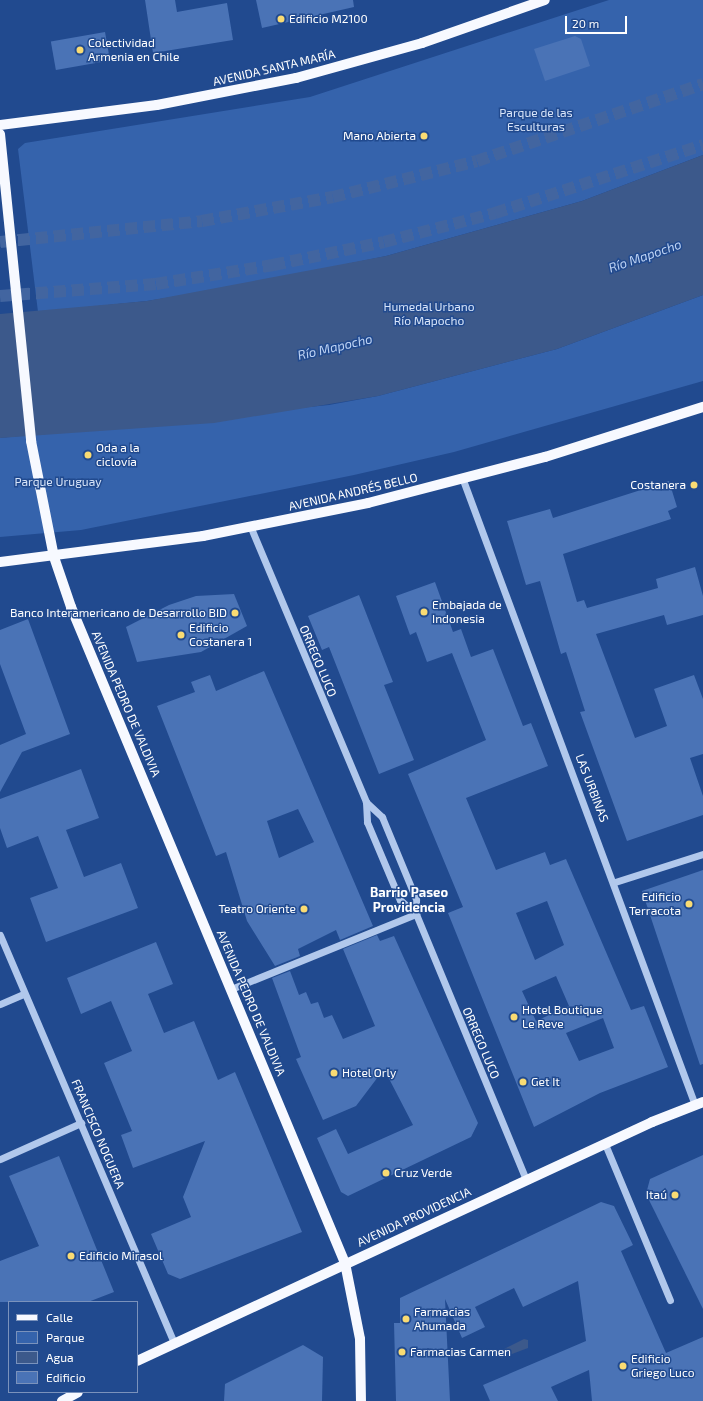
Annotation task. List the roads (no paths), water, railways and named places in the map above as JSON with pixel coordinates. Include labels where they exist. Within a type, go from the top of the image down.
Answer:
[{"type":"main road","name":"AVENIDA SANTA MARÍA","points":[[0,125],[157,105],[296,78],[422,43],[545,0]]},
{"type":"main road","name":"AVENIDA PEDRO DE VALDIVIA","points":[[0,134],[31,441],[54,557],[345,1263],[360,1339],[361,1401]]},
{"type":"main road","name":"AVENIDA ANDRÉS BELLO","points":[[0,562],[54,557],[251,528],[463,480],[703,406]]},
{"type":"main road","name":"AVENIDA PROVIDENCIA","points":[[138,1360],[174,1342],[526,1180],[699,1104]]},
{"type":"main road","points":[[62,1401],[76,1393]]},
{"type":"street","name":"LAS URBINAS","points":[[463,480],[699,1104]]},
{"type":"street","name":"ORREGO LUCO","points":[[251,528],[366,802],[367,822],[400,900],[416,914]]},
{"type":"street","name":"ORREGO LUCO","points":[[366,802],[382,817],[416,899],[416,914],[526,1180]]},
{"type":"street","points":[[615,882],[703,854]]},
{"type":"street","points":[[231,989],[416,914]]},
{"type":"street","name":"FRANCISCO NOGUERA","points":[[0,935],[24,994],[82,1123],[174,1342]]},
{"type":"street","points":[[0,1004],[24,994]]},
{"type":"street","points":[[0,1159],[82,1123]]},
{"type":"street","points":[[605,1144],[670,1300]]},
{"type":"water","name":"Humedal Urbano Río Mapocho","points":[[703,155],[703,295],[557,349],[378,396],[214,423],[0,438],[0,314],[147,301],[386,256],[582,201]]},
{"type":"water","points":[[524,1339],[528,1340],[528,1348],[501,1358],[500,1351]]},
{"type":"tunnel","points":[[0,242],[202,221],[333,197],[477,161],[703,84]]},
{"type":"tunnel","points":[[0,296],[156,284],[273,265],[384,242],[495,213],[703,145]]},
{"type":"place","name":"Edificio M2100","points":[[281,19]]},
{"type":"place","name":"Colectividad Armenia en Chile","points":[[80,50]]},
{"type":"place","name":"Mano Abierta","points":[[424,136]]},
{"type":"place","name":"Oda a la ciclovía","points":[[88,455]]},
{"type":"place","name":"Costanera","points":[[694,485]]},
{"type":"place","name":"Embajada de Indonesia","points":[[424,612]]},
{"type":"place","name":"Banco Interamericano de Desarrollo BID","points":[[235,613]]},
{"type":"place","name":"Edificio Costanera 1","points":[[181,635]]},
{"type":"place","name":"Edificio Terracota","points":[[689,904]]},
{"type":"place","name":"Teatro Oriente","points":[[304,909]]},
{"type":"place","name":"Hotel Boutique Le Reve","points":[[514,1017]]},
{"type":"place","name":"Hotel Orly","points":[[334,1073]]},
{"type":"place","name":"Get It","points":[[523,1082]]},
{"type":"place","name":"Cruz Verde","points":[[386,1173]]},
{"type":"place","name":"Itaú","points":[[675,1195]]},
{"type":"place","name":"Edificio Mirasol","points":[[71,1256]]},
{"type":"place","name":"Farmacias Ahumada","points":[[406,1319]]},
{"type":"place","name":"Farmacias Carmen","points":[[402,1352]]},
{"type":"place","name":"Edificio Griego Luco","points":[[623,1366]]},
{"type":"district","name":"Barrio Paseo Providencia","points":[[409,900]]},
{"type":"park label","name":"Parque de las Esculturas","points":[[536,120]]},
{"type":"park label","name":"Parque Uruguay","points":[[58,482]]},
{"type":"water label","name":"Río Mapocho","points":[[645,256]]},
{"type":"water label","name":"Río Mapocho","points":[[335,347]]}]
